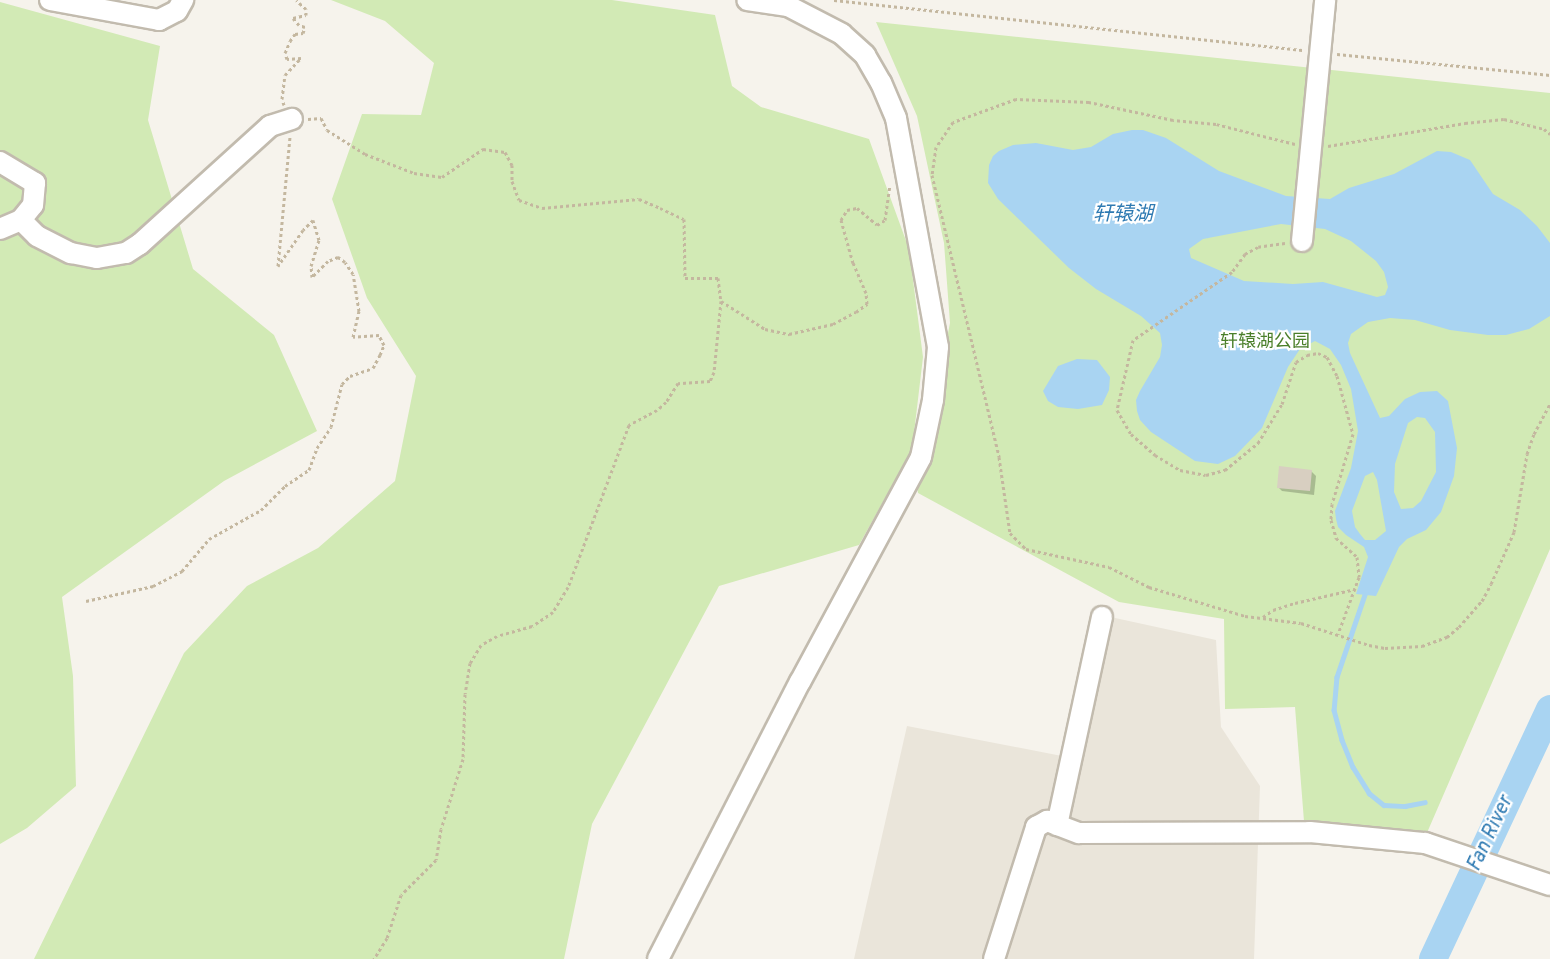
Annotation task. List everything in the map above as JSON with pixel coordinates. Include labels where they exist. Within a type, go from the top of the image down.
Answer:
[{"type":"street","points":[[50,0],[159,20],[177,11],[183,0]]},
{"type":"street","points":[[658,959],[800,682],[921,458],[933,400],[938,347],[896,117],[865,55],[842,34],[788,6],[747,0]]},
{"type":"street","points":[[1302,241],[1325,9]]},
{"type":"street","points":[[21,220],[37,236],[71,253],[97,258],[126,253],[149,236],[270,126],[292,119]]},
{"type":"street","points":[[0,162],[35,183],[33,205],[21,220],[0,229]]},
{"type":"street","points":[[1057,825],[1102,618]]},
{"type":"street","points":[[994,959],[1036,827],[1047,821],[1079,833],[1310,832],[1425,843],[1550,885]]},
{"type":"path","points":[[86,601],[153,586],[182,572],[209,539],[261,510],[285,486],[309,470],[317,448],[331,427],[342,384],[350,375],[373,368],[384,345],[379,335],[353,337],[359,311],[352,274],[345,262],[338,257],[328,261],[312,277],[311,266],[319,240],[313,220],[303,230],[278,266],[292,119],[290,110],[282,99],[284,82],[290,69],[301,58],[286,59],[285,52],[290,40],[295,34],[303,33],[305,27],[293,18],[306,15],[306,9],[296,0]]},
{"type":"path","points":[[834,0],[1550,75]]},
{"type":"path","points":[[1550,134],[1544,129],[1504,119],[1312,148],[1216,124],[1173,120],[1089,102],[1016,99],[953,122],[936,147],[932,175],[999,457],[1010,533],[1026,549],[1109,567],[1149,587],[1245,616],[1301,623],[1385,648],[1422,646],[1447,637],[1482,601],[1515,532],[1527,454],[1534,434],[1550,404]]},
{"type":"path","points":[[292,119],[321,118],[327,130],[365,154],[414,173],[442,177],[483,149],[505,152],[512,165],[512,181],[519,200],[542,208],[639,199],[684,219],[685,278],[718,278],[721,301],[714,372],[710,381],[678,383],[666,402],[657,410],[629,425],[568,587],[553,612],[532,626],[497,636],[481,645],[470,663],[465,694],[463,759],[441,829],[436,860],[401,895],[387,938],[374,959]]},
{"type":"path","points":[[721,301],[765,329],[789,334],[833,324],[867,304],[866,293],[853,263],[841,220],[847,210],[857,208],[877,225],[885,220],[892,172],[905,173]]},
{"type":"path","points":[[1302,241],[1258,247],[1245,254],[1232,272],[1133,340],[1117,410],[1131,434],[1155,455],[1180,470],[1206,475],[1226,470],[1258,443],[1282,404],[1296,362],[1307,355],[1318,353],[1327,357],[1337,376],[1353,434],[1332,504],[1331,520],[1336,538],[1357,557],[1359,577],[1338,634]]},
{"type":"path","points":[[1261,618],[1273,610],[1355,589]]},
{"type":"shaded area","points":[[1106,616],[1216,640],[1221,727],[1260,786],[1254,959],[854,959],[907,726],[1067,757]]},
{"type":"green space","points":[[331,0],[612,0],[715,15],[732,86],[761,107],[869,139],[909,249],[923,357],[912,450],[859,545],[719,586],[592,824],[564,959],[34,959],[184,653],[247,586],[318,548],[395,481],[416,376],[367,298],[332,199],[362,114],[421,115],[434,63],[385,21]]},
{"type":"green space","points":[[0,2],[160,46],[148,120],[193,269],[274,335],[317,431],[224,481],[62,597],[73,676],[76,786],[27,828],[0,844]]},
{"type":"green space","name":"轩辕湖公园","points":[[876,22],[1550,93],[1550,549],[1423,842],[1305,834],[1295,707],[1225,709],[1224,619],[1119,602],[918,493],[913,466],[928,436],[950,323],[944,243],[917,116]]},
{"type":"water","name":"轩辕湖","points":[[1143,130],[1166,138],[1219,171],[1286,196],[1330,199],[1349,188],[1394,174],[1437,151],[1451,152],[1470,160],[1493,194],[1520,210],[1537,226],[1550,243],[1550,316],[1529,329],[1506,335],[1488,335],[1450,330],[1415,320],[1390,318],[1368,322],[1351,334],[1348,343],[1350,353],[1380,418],[1389,416],[1405,399],[1420,392],[1437,391],[1448,401],[1457,448],[1454,476],[1441,512],[1426,530],[1407,539],[1399,547],[1376,596],[1356,594],[1368,557],[1364,547],[1338,527],[1336,519],[1335,511],[1351,468],[1358,431],[1351,389],[1341,365],[1330,349],[1315,341],[1300,349],[1288,367],[1262,428],[1235,456],[1218,464],[1195,461],[1151,432],[1140,420],[1137,411],[1136,400],[1160,357],[1162,345],[1160,333],[1141,316],[1096,289],[1069,268],[998,199],[988,183],[989,165],[993,156],[1013,145],[1036,143],[1073,150],[1091,147],[1113,134]],"holes":[[[1281,224],[1325,229],[1351,241],[1376,261],[1384,272],[1388,287],[1385,295],[1377,297],[1323,282],[1293,284],[1244,281],[1191,258],[1189,249],[1203,239]],[[1417,417],[1425,418],[1435,432],[1436,472],[1421,501],[1413,508],[1401,509],[1394,492],[1395,464],[1408,423]],[[1373,472],[1377,480],[1386,531],[1375,540],[1365,540],[1360,534],[1355,527],[1352,511],[1365,476]]]},
{"type":"water","points":[[1077,359],[1097,360],[1110,377],[1109,390],[1102,405],[1078,409],[1058,407],[1048,401],[1043,391],[1058,366]]},
{"type":"building","points":[[1279,466],[1312,470],[1310,491],[1277,488]]},
{"type":"waterway","points":[[1366,592],[1337,677],[1334,710],[1342,740],[1353,767],[1369,793],[1384,805],[1405,806],[1425,802]]},
{"type":"waterway","name":"Fan River","points":[[1433,959],[1550,709]]}]
